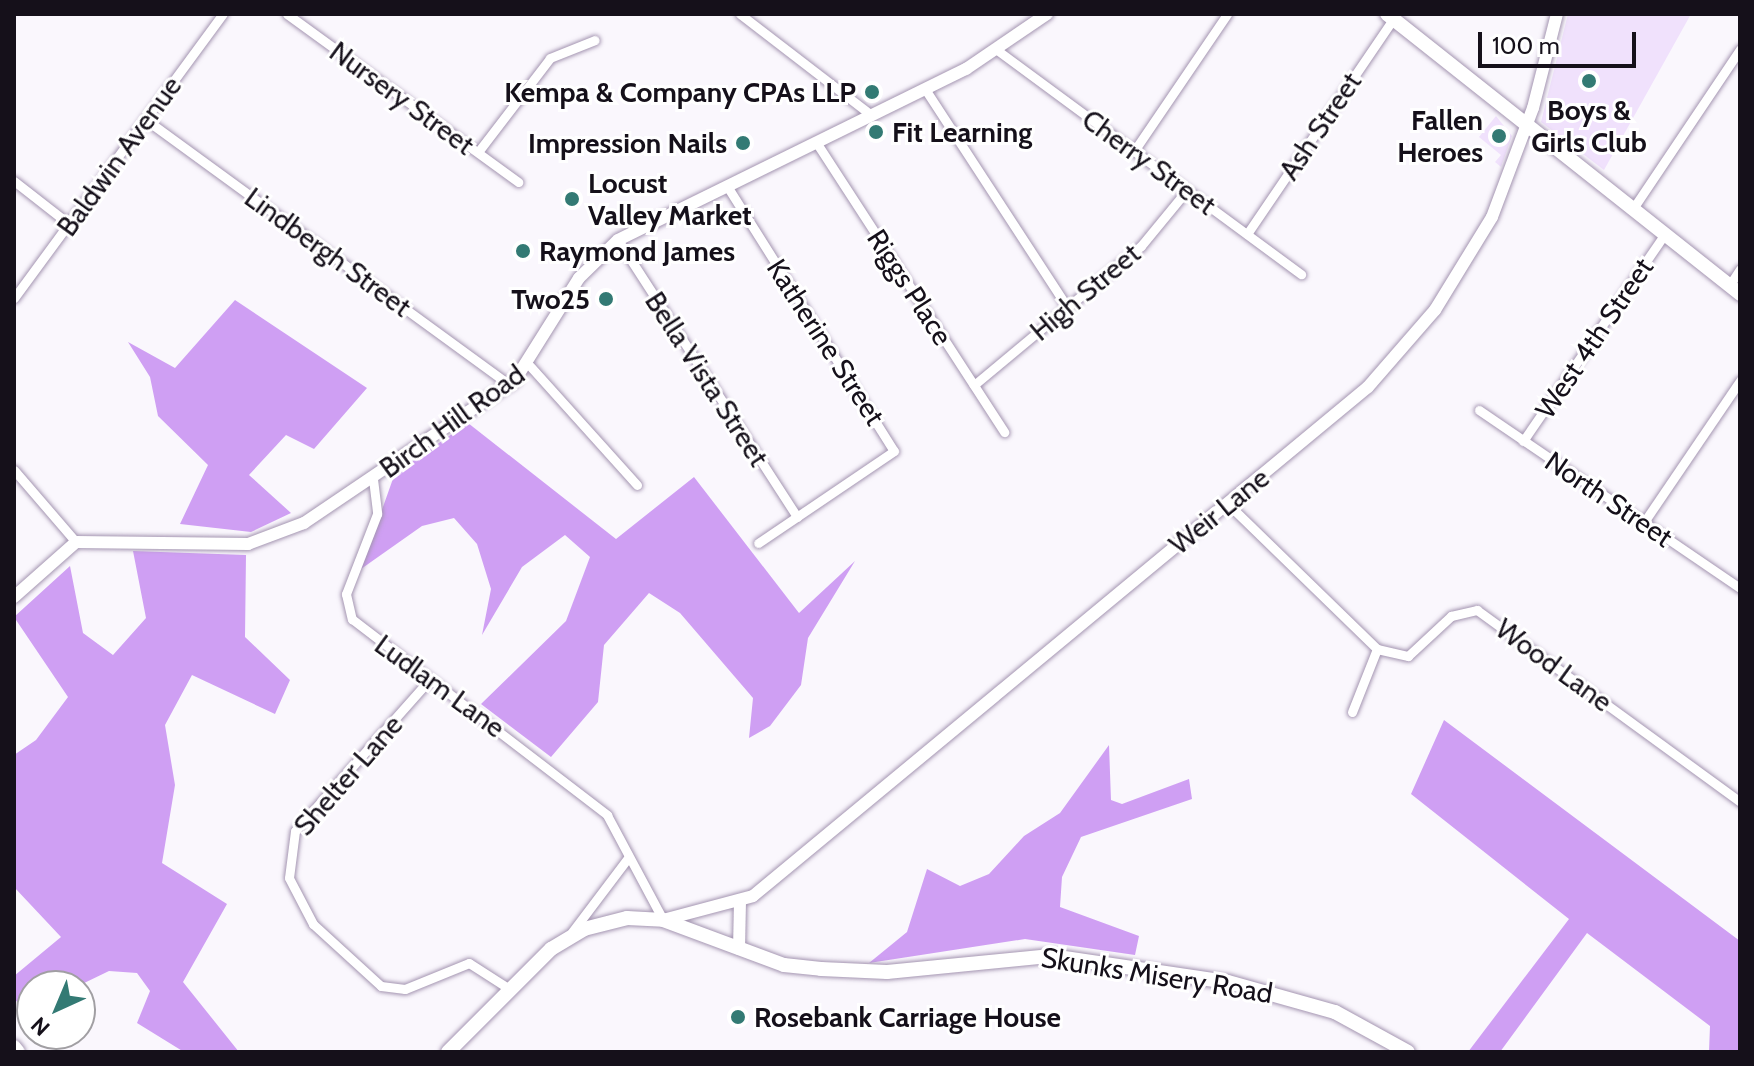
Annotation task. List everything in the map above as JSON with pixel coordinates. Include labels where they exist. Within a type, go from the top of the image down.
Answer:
[{"type":"main road","points":[[1390,16],[1734,290]]},
{"type":"main road","points":[[448,1052],[569,937],[617,920],[663,920]]},
{"type":"main road","name":"Skunks Misery Road","points":[[663,920],[784,965],[857,973],[1024,956],[1115,963],[1285,994],[1408,1052]]},
{"type":"street","name":"Baldwin Avenue","points":[[14,298],[223,14]]},
{"type":"street","name":"Nursery Street","points":[[287,14],[518,182]]},
{"type":"street","points":[[740,14],[871,115]]},
{"type":"street","name":"Birch Hill Road","points":[[76,542],[259,543],[373,479],[510,385],[530,366],[579,278],[618,240],[925,89],[997,50],[1047,14]]},
{"type":"street","points":[[1134,151],[1227,14]]},
{"type":"street","name":"Weir Lane","points":[[663,920],[740,902],[1368,387],[1428,320],[1492,217],[1527,126],[1557,14]]},
{"type":"street","name":"Ash Street","points":[[1247,234],[1390,16]]},
{"type":"street","points":[[478,152],[550,58],[595,40]]},
{"type":"street","points":[[1632,210],[1740,49]]},
{"type":"street","name":"Cherry Street","points":[[997,50],[1301,274]]},
{"type":"street","points":[[925,89],[1067,307]]},
{"type":"street","name":"Lindbergh Street","points":[[145,119],[510,385]]},
{"type":"street","name":"Riggs Place","points":[[816,142],[1004,432]]},
{"type":"street","points":[[14,181],[69,224]]},
{"type":"street","name":"Katherine Street","points":[[727,186],[893,447],[888,457],[797,517]]},
{"type":"street","name":"High Street","points":[[974,385],[1141,246],[1187,190]]},
{"type":"street","name":"West 4th Street","points":[[1523,441],[1664,235]]},
{"type":"street","name":"Bella Vista Street","points":[[618,240],[797,517]]},
{"type":"street","points":[[1734,290],[1740,269]]},
{"type":"street","points":[[530,366],[637,485]]},
{"type":"street","points":[[1644,522],[1740,381]]},
{"type":"street","name":"North Street","points":[[1479,410],[1740,588]]},
{"type":"street","points":[[14,470],[76,542],[14,597]]},
{"type":"street","name":"Ludlam Lane","points":[[373,479],[377,514],[347,608],[369,635],[595,803],[663,920]]},
{"type":"street","points":[[1228,504],[1377,649],[1352,712]]},
{"type":"street","points":[[758,543],[797,517]]},
{"type":"street","name":"Wood Lane","points":[[1377,649],[1408,656],[1451,616],[1477,610],[1740,802]]},
{"type":"street","name":"Shelter Lane","points":[[430,679],[295,831],[289,878],[313,924],[381,986],[405,989],[469,963],[511,990]]},
{"type":"street","points":[[569,937],[628,858]]},
{"type":"street","points":[[739,949],[740,902]]},
{"type":"shaded area","points":[[1568,14],[1691,14],[1604,170],[1541,122]]},
{"type":"shaded area","points":[[1496,116],[1512,136],[1501,167],[1495,162],[1501,155],[1479,137]]},
{"type":"shaded area","points":[[235,300],[367,388],[314,449],[286,435],[249,475],[291,513],[251,532],[180,524],[208,465],[158,416],[150,377],[128,342],[175,368]]},
{"type":"shaded area","points":[[468,423],[616,539],[694,477],[799,613],[855,561],[808,638],[801,685],[770,726],[749,738],[753,698],[680,613],[649,593],[604,645],[598,702],[551,757],[481,704],[566,621],[590,557],[565,535],[522,567],[482,635],[491,589],[477,544],[454,518],[422,526],[361,569],[395,473]]},
{"type":"shaded area","points":[[133,551],[246,555],[245,637],[290,680],[275,714],[192,675],[165,725],[175,785],[162,863],[227,904],[183,982],[239,1052],[184,1052],[137,1023],[150,991],[137,973],[109,971],[96,977],[96,970],[21,970],[61,937],[14,887],[14,755],[36,740],[68,697],[14,617],[70,566],[83,633],[113,655],[146,618]]},
{"type":"shaded area","points":[[1444,720],[1740,941],[1740,1052],[1709,1052],[1710,1026],[1587,933],[1500,1052],[1468,1052],[1569,919],[1411,794]]},
{"type":"shaded area","points":[[1109,745],[1111,800],[1122,804],[1189,779],[1192,799],[1081,837],[1062,877],[1060,907],[1139,936],[1135,955],[1025,939],[869,963],[907,932],[927,869],[960,886],[989,874],[1024,836],[1060,813]]},
{"type":"shaded area","points":[[16,974],[16,1001],[14,999]]},
{"type":"place","name":"Boys & Girls Club","points":[[1589,81]]},
{"type":"place","name":"Kempa & Company CPAs LLP","points":[[872,92]]},
{"type":"place","name":"Fit Learning","points":[[876,132]]},
{"type":"place","name":"Fallen Heroes","points":[[1499,136]]},
{"type":"place","name":"Impression Nails","points":[[743,143]]},
{"type":"place","name":"Locust Valley Market","points":[[572,199]]},
{"type":"place","name":"Raymond James","points":[[523,251]]},
{"type":"place","name":"Two25","points":[[606,299]]},
{"type":"place","name":"Rosebank Carriage House","points":[[738,1017]]}]
